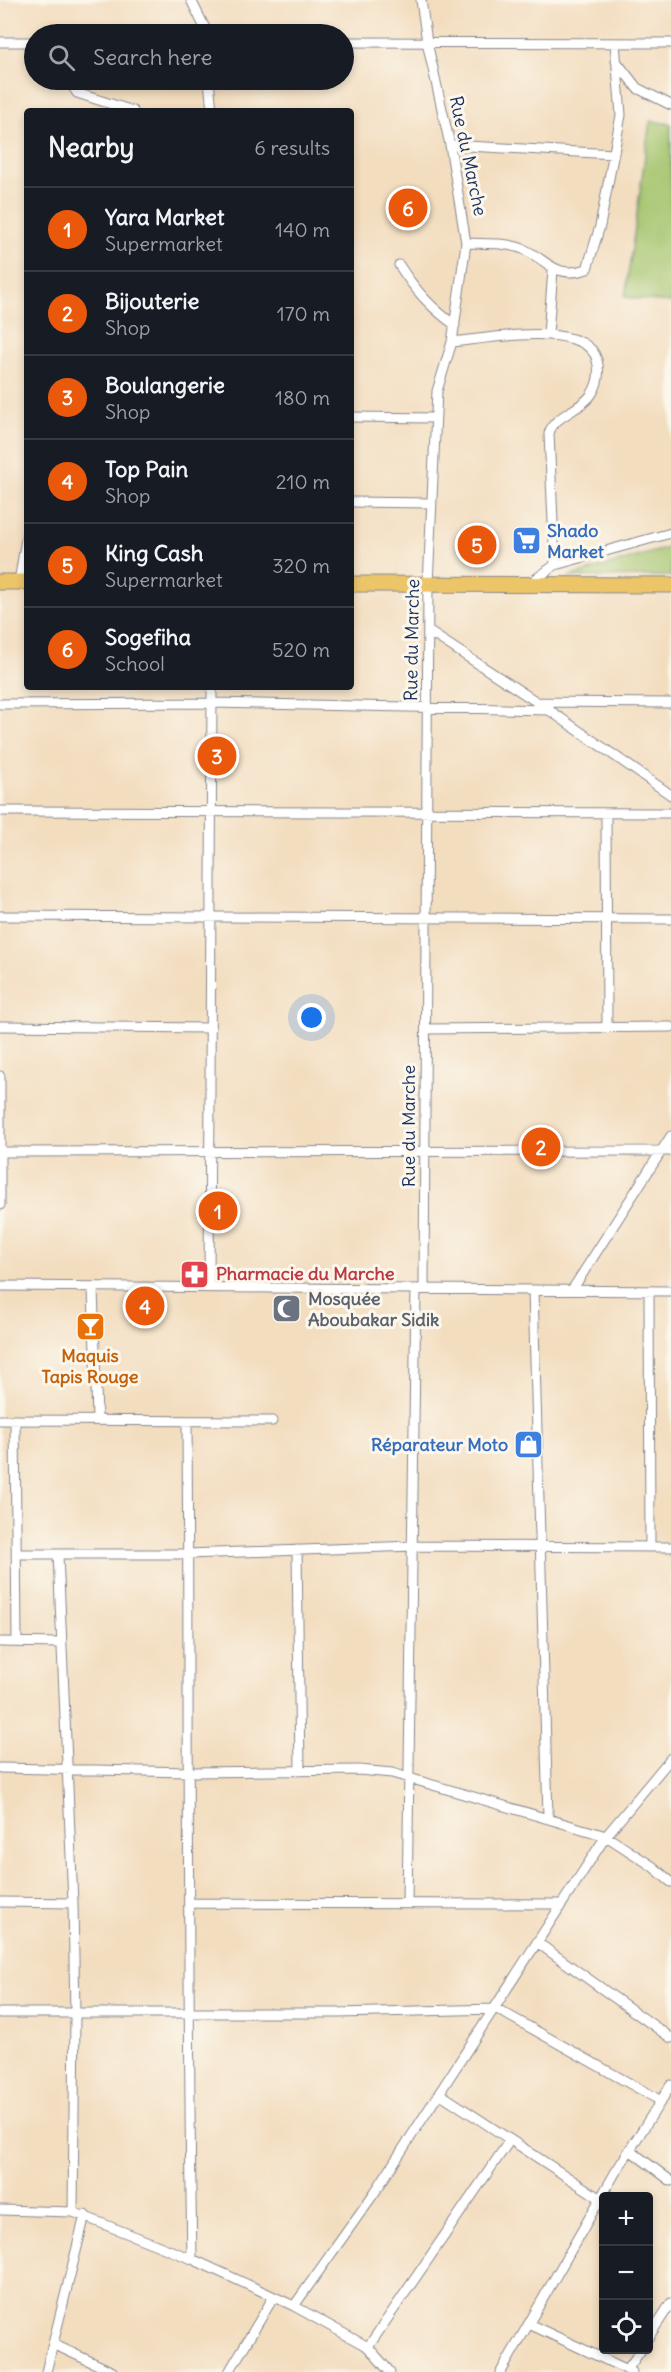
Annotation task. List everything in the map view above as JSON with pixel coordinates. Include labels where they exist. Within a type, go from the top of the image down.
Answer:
[{"type":"main road","points":[[0,582],[23,582]]},
{"type":"main road","points":[[354,584],[671,585]]},
{"type":"street","points":[[191,0],[203,24]]},
{"type":"street","name":"Rue du Marche","points":[[407,1902],[425,1151],[429,585],[435,418],[440,373],[452,342],[466,243],[450,145],[427,42],[421,0]]},
{"type":"street","points":[[0,42],[24,42]]},
{"type":"street","points":[[354,42],[671,43]]},
{"type":"street","points":[[466,243],[516,247],[533,255],[553,270],[580,272],[587,269],[600,226],[615,154],[621,104],[615,43]]},
{"type":"street","points":[[615,58],[637,88],[671,105]]},
{"type":"street","points":[[74,90],[77,93],[124,108]]},
{"type":"street","points":[[210,90],[212,108]]},
{"type":"street","points":[[450,145],[615,154]]},
{"type":"street","points":[[399,265],[421,296],[434,310],[454,325]]},
{"type":"street","points":[[548,334],[553,270]]},
{"type":"street","points":[[452,342],[558,334],[588,346],[596,355],[598,380],[585,403],[551,427],[555,565]]},
{"type":"street","points":[[354,417],[435,418]]},
{"type":"street","points":[[354,502],[432,502]]},
{"type":"street","points":[[527,585],[555,565],[671,533]]},
{"type":"street","points":[[428,631],[549,710],[671,795]]},
{"type":"street","points":[[209,1288],[212,690]]},
{"type":"street","points":[[537,702],[671,703]]},
{"type":"street","points":[[0,704],[212,703],[549,710]]},
{"type":"street","points":[[0,811],[427,810],[671,813]]},
{"type":"street","points":[[606,813],[607,1028]]},
{"type":"street","points":[[0,916],[671,919]]},
{"type":"street","points":[[0,1026],[211,1028]]},
{"type":"street","points":[[426,1029],[671,1027]]},
{"type":"street","points":[[0,1076],[0,1205]]},
{"type":"street","points":[[573,1290],[671,1136]]},
{"type":"street","points":[[0,1152],[671,1151]]},
{"type":"street","points":[[0,1286],[671,1291]]},
{"type":"street","points":[[93,1287],[97,1419]]},
{"type":"street","points":[[533,1290],[548,1817]]},
{"type":"street","points":[[649,1291],[650,1545]]},
{"type":"street","points":[[0,1420],[272,1421]]},
{"type":"street","points":[[15,1420],[17,1642]]},
{"type":"street","points":[[187,1422],[190,1772],[187,2013],[192,2259]]},
{"type":"street","points":[[17,1554],[188,1554],[414,1546],[650,1545],[671,1547]]},
{"type":"street","points":[[297,1550],[300,1771]]},
{"type":"street","points":[[58,1554],[65,1769],[73,1903],[74,2212]]},
{"type":"street","points":[[0,1642],[60,1642]]},
{"type":"street","points":[[294,2306],[375,2192],[606,1836],[671,1758]]},
{"type":"street","points":[[0,1768],[190,1772],[359,1770],[410,1777],[606,1836],[652,1866],[671,1882]]},
{"type":"street","points":[[652,1866],[671,1871]]},
{"type":"street","points":[[0,1902],[73,1903]]},
{"type":"street","points":[[189,1903],[560,1904]]},
{"type":"street","points":[[538,1943],[671,2038]]},
{"type":"street","points":[[0,2013],[338,2013],[496,2008],[661,2101]]},
{"type":"street","points":[[605,2192],[671,2085]]},
{"type":"street","points":[[439,2093],[599,2198]]},
{"type":"street","points":[[368,2347],[510,2140]]},
{"type":"street","points":[[631,2151],[671,2181]]},
{"type":"street","points":[[501,2372],[599,2202]]},
{"type":"street","points":[[0,2210],[74,2212],[192,2259],[294,2306],[368,2347],[390,2372]]},
{"type":"street","points":[[46,2372],[85,2216]]},
{"type":"street","points":[[229,2372],[273,2298]]},
{"type":"street","points":[[653,2330],[671,2303]]},
{"type":"street","points":[[529,2324],[630,2371],[638,2354]]},
{"type":"street","points":[[53,2344],[113,2372]]},
{"type":"green space","points":[[650,121],[671,124],[671,303],[625,297]]},
{"type":"green space","points":[[671,547],[671,576],[568,577]]},
{"type":"place","name":"Sogefiha","points":[[408,208]]},
{"type":"place","name":"Shado Market","points":[[526,541]]},
{"type":"place","name":"King Cash","points":[[477,545]]},
{"type":"place","name":"Boulangerie","points":[[217,756]]},
{"type":"place","name":"Bijouterie","points":[[541,1147]]},
{"type":"place","name":"Yara Market","points":[[218,1211]]},
{"type":"place","name":"Pharmacie du Marche","points":[[195,1274]]},
{"type":"place","name":"Top Pain","points":[[145,1306]]},
{"type":"place","name":"Mosquée Aboubakar Sidik","points":[[287,1309]]},
{"type":"place","name":"Maquis Tapis Rouge","points":[[90,1327]]},
{"type":"place","name":"Réparateur Moto","points":[[529,1445]]}]
